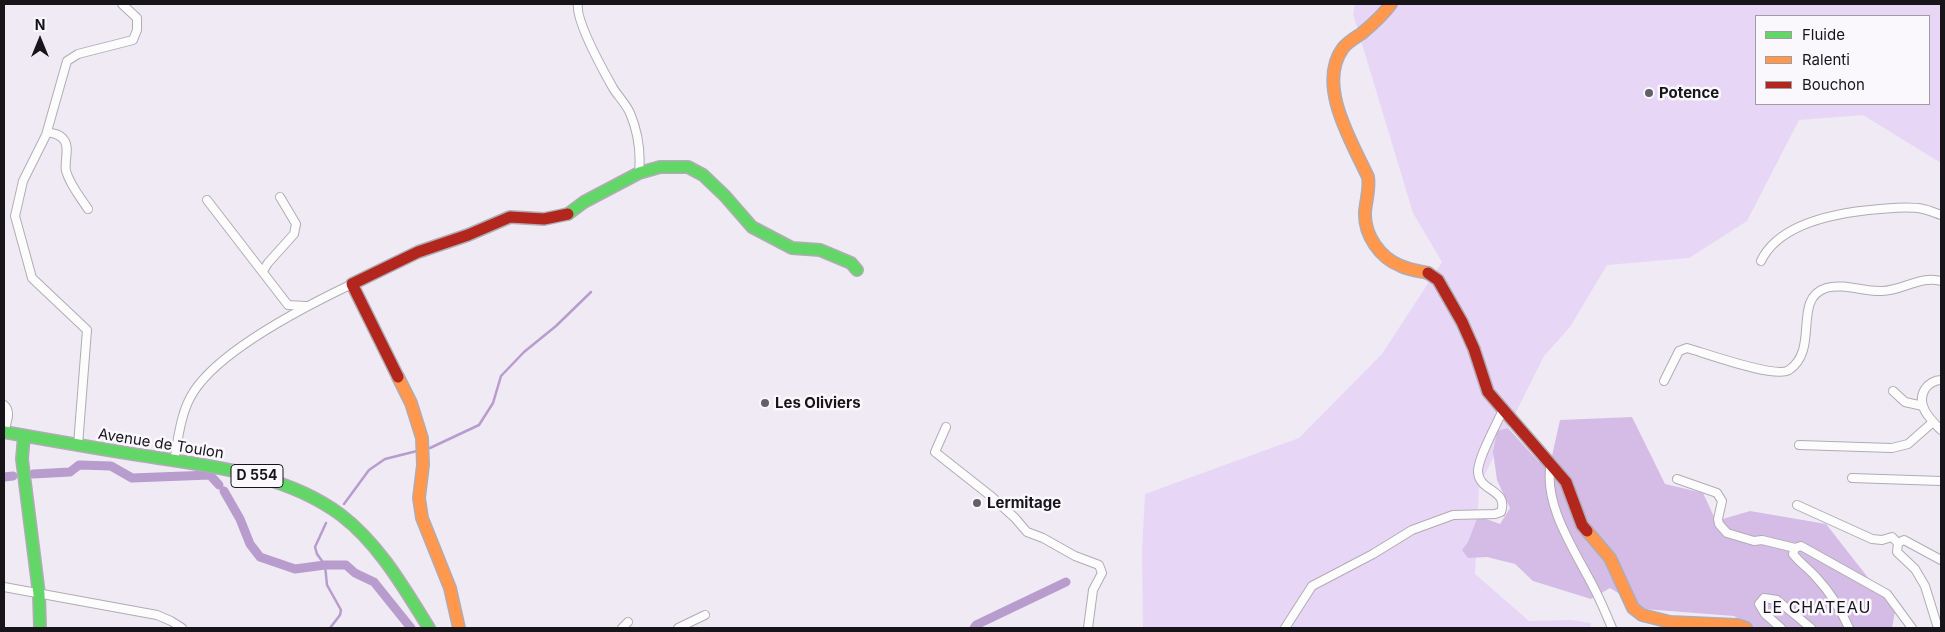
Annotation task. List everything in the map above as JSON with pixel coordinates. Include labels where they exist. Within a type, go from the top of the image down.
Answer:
[{"type":"street","points":[[78,445],[87,330],[32,278],[16,216],[23,181],[47,132],[68,61],[78,54],[132,40],[137,30],[137,18],[122,4]]},
{"type":"street","points":[[578,4],[582,26],[602,70],[630,113],[640,150],[639,173]]},
{"type":"street","points":[[1391,4],[1378,20],[1344,47],[1333,66],[1331,78],[1346,130],[1368,177],[1365,214],[1367,229],[1373,241],[1390,261],[1401,267],[1430,273],[1438,281],[1463,324],[1474,349],[1484,385],[1503,410],[1566,482],[1582,525],[1610,558],[1633,608],[1642,615],[1670,622],[1737,625],[1746,628]]},
{"type":"street","points":[[47,132],[59,135],[64,139],[67,145],[66,170],[70,182],[88,209]]},
{"type":"street","points":[[174,461],[184,410],[200,382],[215,367],[276,324],[306,306],[418,252],[510,218],[544,219],[568,214],[584,202],[639,173],[660,167],[688,167],[703,175],[714,185],[752,227],[792,248],[820,250],[851,263],[857,270]]},
{"type":"street","points":[[263,271],[268,262],[294,234],[296,228],[296,224],[280,197]]},
{"type":"street","points":[[207,200],[288,305],[306,306]]},
{"type":"street","points":[[1761,261],[1766,252],[1793,230],[1820,218],[1857,211],[1901,208],[1923,209],[1941,215]]},
{"type":"street","points":[[1664,382],[1679,351],[1687,348],[1764,371],[1785,372],[1795,364],[1803,353],[1806,344],[1807,316],[1811,301],[1820,291],[1827,288],[1839,287],[1873,292],[1892,291],[1925,280],[1941,281]]},
{"type":"street","points":[[352,284],[411,403],[422,438],[423,465],[419,498],[422,518],[450,588],[459,628]]},
{"type":"street","points":[[1941,380],[1926,386],[1923,392],[1923,406],[1941,430]]},
{"type":"street","points":[[1893,391],[1905,402],[1923,406]]},
{"type":"street","points":[[4,404],[8,408],[9,413],[4,432]]},
{"type":"street","points":[[1285,628],[1312,586],[1412,530],[1453,514],[1472,515],[1501,512],[1504,505],[1501,498],[1480,479],[1477,471],[1481,456],[1503,410]]},
{"type":"street","points":[[1799,445],[1892,448],[1908,444],[1934,422]]},
{"type":"street","points":[[946,427],[935,452],[992,497],[1027,532],[1043,538],[1074,556],[1098,565],[1102,573],[1093,590],[1088,628]]},
{"type":"street","name":"Avenue de Toulon","points":[[4,432],[260,476],[304,492],[341,515],[377,550],[429,628]]},
{"type":"street","points":[[24,436],[22,459],[39,594],[40,628]]},
{"type":"street","points":[[1551,463],[1548,474],[1558,518],[1597,594],[1612,628]]},
{"type":"street","points":[[1852,478],[1941,481]]},
{"type":"street","points":[[1677,479],[1717,493],[1722,501],[1718,519],[1719,524],[1727,533],[1754,541],[1762,540],[1795,548],[1801,546],[1887,594],[1912,628]]},
{"type":"street","points":[[1797,505],[1872,539],[1882,540],[1892,537],[1898,543]]},
{"type":"street","points":[[1898,543],[1904,540],[1941,560]]},
{"type":"street","points":[[1898,543],[1897,552],[1915,569],[1925,586],[1938,628]]},
{"type":"street","points":[[1795,548],[1794,554],[1799,562],[1815,575],[1842,612],[1849,628]]},
{"type":"street","points":[[4,587],[157,615],[182,628]]},
{"type":"street","points":[[1781,628],[1765,614],[1759,604],[1764,598],[1777,600],[1811,628]]},
{"type":"street","points":[[678,628],[705,615]]},
{"type":"shaded area","points":[[1355,4],[1941,4],[1941,163],[1863,115],[1799,120],[1747,221],[1689,258],[1607,265],[1570,327],[1544,356],[1479,486],[1475,574],[1529,621],[1571,620],[1591,623],[1590,628],[1143,628],[1142,550],[1145,494],[1299,438],[1382,354],[1442,262],[1413,213],[1353,14]]},
{"type":"shaded area","points":[[1632,417],[1665,484],[1703,493],[1716,521],[1750,511],[1826,524],[1895,612],[1892,628],[1754,628],[1734,616],[1644,609],[1610,588],[1591,599],[1533,581],[1515,564],[1487,557],[1468,558],[1462,550],[1468,542],[1478,516],[1500,524],[1510,508],[1497,480],[1493,452],[1497,431],[1508,428],[1539,462],[1552,456],[1560,420]]},
{"type":"waterway","points":[[430,448],[479,425],[493,403],[501,376],[524,352],[556,326],[591,292]]},
{"type":"waterway","points":[[344,504],[369,470],[385,459],[417,451]]},
{"type":"waterway","points":[[33,474],[70,472],[79,465],[111,466],[132,478],[210,475],[219,485]]},
{"type":"waterway","points":[[4,477],[13,476]]},
{"type":"waterway","points":[[224,491],[240,519],[250,544],[260,557],[295,569],[325,565],[346,565],[355,573],[374,582],[411,628]]},
{"type":"waterway","points":[[326,523],[315,547],[317,554],[325,565],[327,585],[341,610],[340,615],[330,628]]},
{"type":"waterway","points":[[974,628],[976,625],[1066,582]]},
{"type":"traffic: fast","points":[[568,214],[584,202],[639,173],[660,167],[688,167],[703,175],[725,196],[752,227],[792,248],[820,250],[851,263],[857,270]]},
{"type":"traffic: fast","points":[[4,432],[218,467],[270,480],[295,489],[341,515],[367,539],[390,567],[429,628]]},
{"type":"traffic: fast","points":[[24,436],[22,459],[39,594],[40,628]]},
{"type":"traffic: slow","points":[[1391,4],[1373,23],[1343,48],[1336,63],[1333,79],[1335,96],[1346,131],[1368,177],[1365,221],[1370,237],[1380,251],[1393,262],[1428,273]]},
{"type":"traffic: slow","points":[[398,377],[411,403],[422,438],[423,465],[419,498],[422,518],[450,588],[459,628]]},
{"type":"traffic: slow","points":[[1587,531],[1610,558],[1633,608],[1642,615],[1670,622],[1737,625],[1746,628]]},
{"type":"traffic: jam","points":[[398,377],[352,284],[418,252],[468,235],[510,217],[544,219],[568,214]]},
{"type":"traffic: jam","points":[[1428,273],[1438,280],[1462,322],[1474,349],[1488,392],[1566,482],[1582,525],[1587,531]]},
{"type":"place","name":"Potence","points":[[1649,93]]},
{"type":"place","name":"Les Oliviers","points":[[765,403]]},
{"type":"place","name":"Lermitage","points":[[977,503]]},
{"type":"district","name":"LE CHATEAU","points":[[1817,608]]}]
